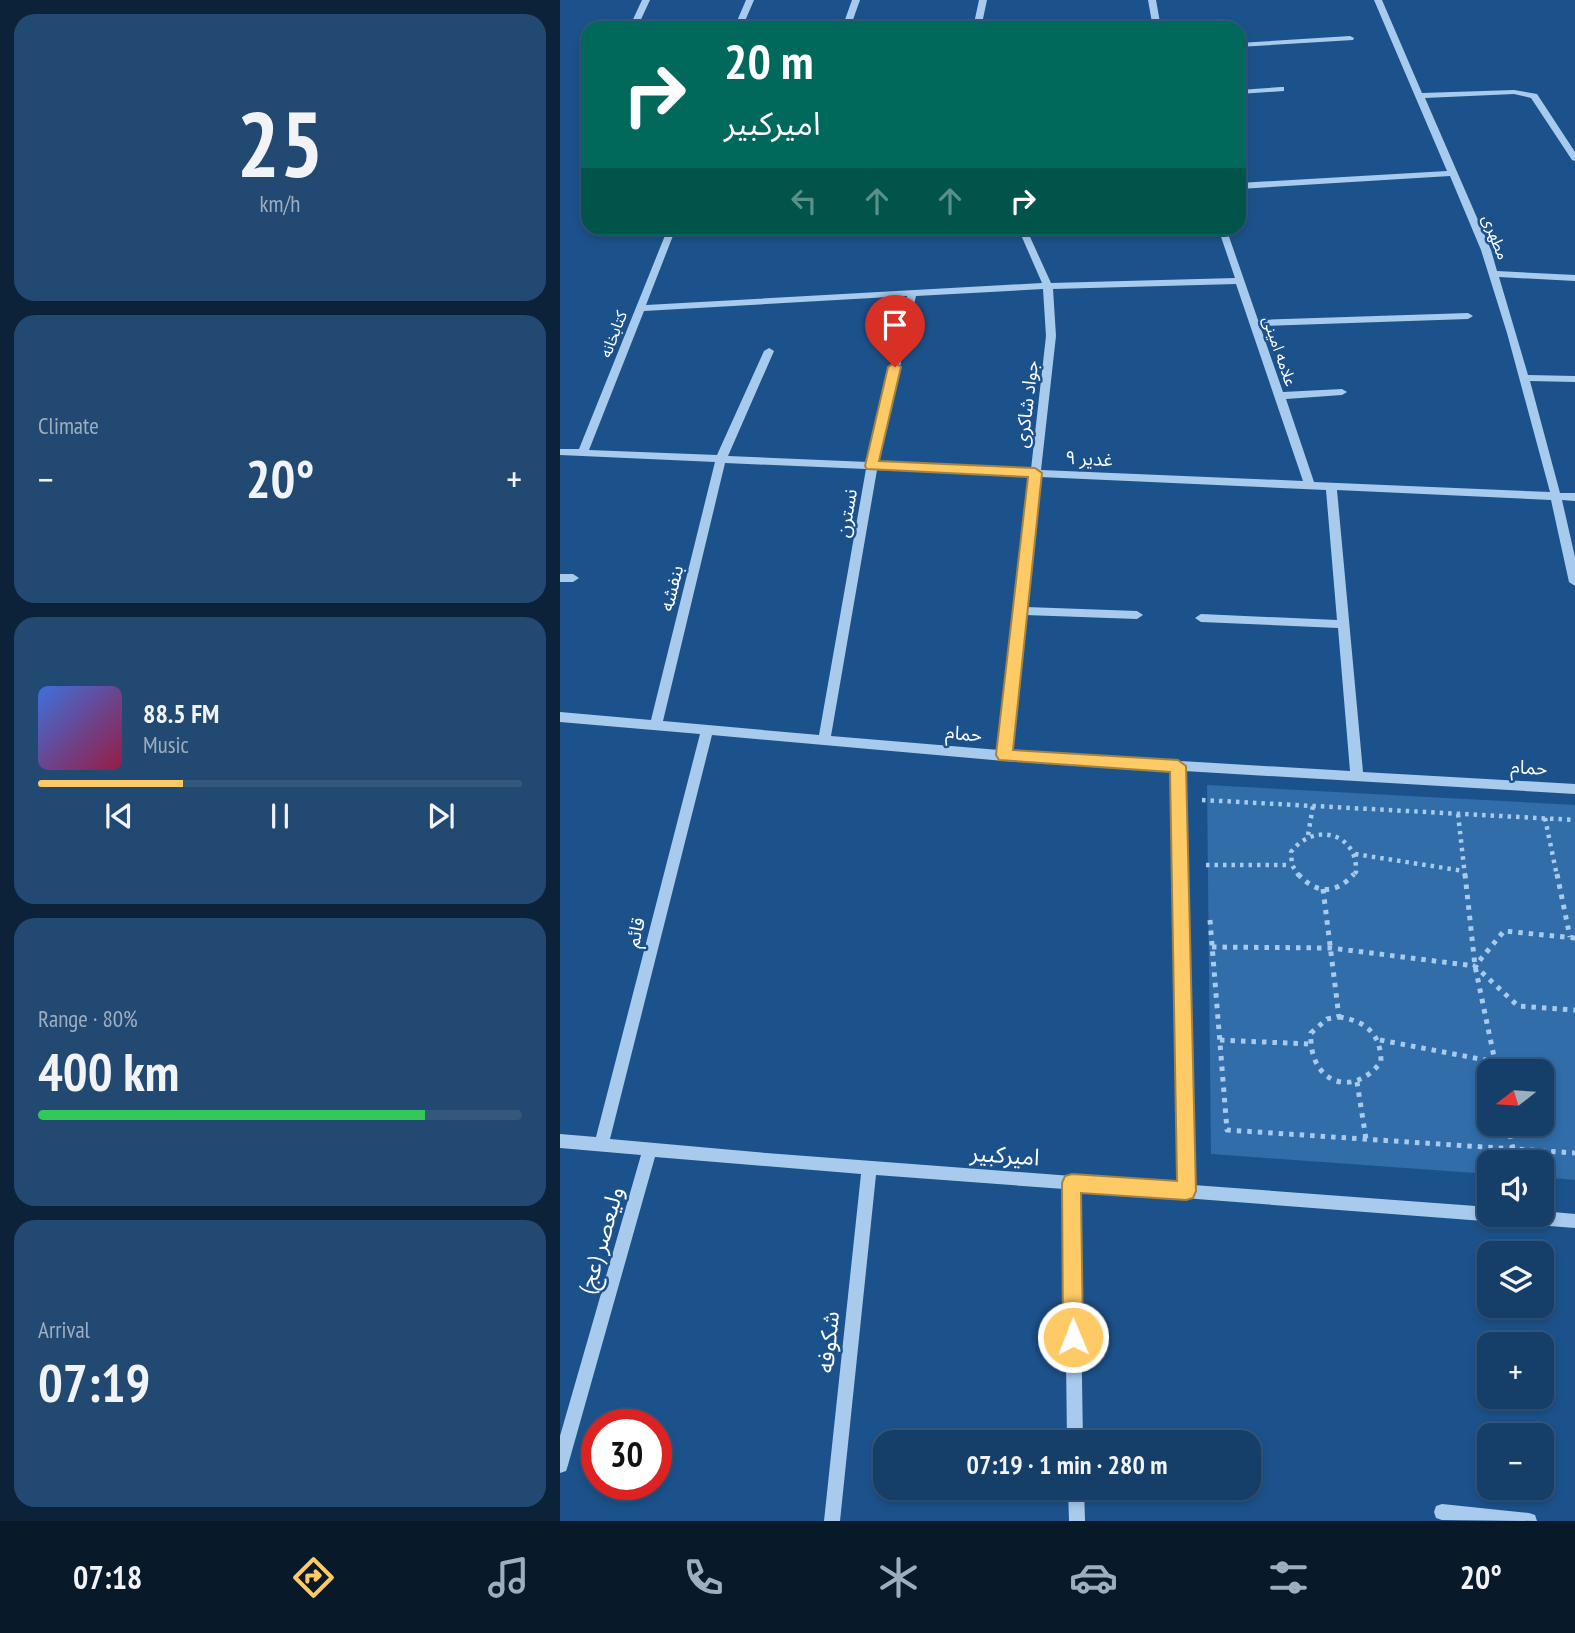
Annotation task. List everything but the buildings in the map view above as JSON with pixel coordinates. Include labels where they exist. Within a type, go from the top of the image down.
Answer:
[{"type":"street","points":[[636,21],[646,0]]},
{"type":"street","points":[[741,21],[750,0]]},
{"type":"street","points":[[848,21],[856,0]]},
{"type":"street","points":[[978,21],[983,0]]},
{"type":"street","points":[[1152,0],[1156,21]]},
{"type":"street","name":"مطهری","points":[[1378,0],[1453,173],[1493,274],[1556,496],[1575,582]]},
{"type":"street","points":[[1246,44],[1350,37]]},
{"type":"street","points":[[1246,92],[1282,89]]},
{"type":"street","points":[[1418,96],[1514,92],[1534,96],[1575,158]]},
{"type":"street","points":[[1246,186],[1453,173]]},
{"type":"street","name":"کتابخانه","points":[[583,453],[669,235]]},
{"type":"street","name":"جواد شاکری","points":[[1004,755],[1051,336],[1048,286],[1025,235]]},
{"type":"street","name":"علامه امینی","points":[[1224,235],[1310,485]]},
{"type":"street","points":[[1493,274],[1575,278]]},
{"type":"street","points":[[640,308],[1048,286],[1240,281]]},
{"type":"street","name":"نسترن","points":[[824,740],[872,466],[912,293]]},
{"type":"street","points":[[1254,323],[1468,316]]},
{"type":"street","name":"بنفشه","points":[[656,725],[721,459],[769,351]]},
{"type":"street","points":[[1524,378],[1575,379]]},
{"type":"street","points":[[1279,396],[1342,392]]},
{"type":"street","name":"غدیر ۹","points":[[560,452],[1575,497]]},
{"type":"street","points":[[1331,486],[1357,777]]},
{"type":"street","points":[[560,578],[573,578]]},
{"type":"street","points":[[1020,611],[1137,615]]},
{"type":"street","points":[[1201,618],[1343,624]]},
{"type":"street","name":"حمام","points":[[560,717],[1004,755],[1575,789]]},
{"type":"street","name":"قائم","points":[[601,1145],[707,729]]},
{"type":"street","points":[[1178,766],[1186,1191]]},
{"type":"street","name":"امیرکبیر","points":[[560,1141],[1477,1213]]},
{"type":"street","name":"ولیعصر (عج)","points":[[560,1465],[650,1150]]},
{"type":"street","name":"شکوفه","points":[[832,1521],[869,1167]]},
{"type":"street","points":[[1072,1183],[1075,1430]]},
{"type":"street","name":"امیرکبیر","points":[[1554,1219],[1575,1221]]},
{"type":"street","points":[[1076,1500],[1077,1521]]},
{"type":"street","points":[[1441,1512],[1530,1521]]},
{"type":"path","points":[[1202,813],[1200,800],[1575,820]]},
{"type":"path","points":[[1308,835],[1313,806]]},
{"type":"path","points":[[1458,814],[1475,966],[1495,1059]]},
{"type":"path","points":[[1475,966],[1504,931],[1572,937],[1545,818]]},
{"type":"path","points":[[1319,833],[1340,838],[1355,854],[1358,863],[1352,879],[1344,886],[1323,889],[1303,881],[1290,865],[1292,848],[1298,840],[1319,833]]},
{"type":"path","points":[[1205,852],[1207,879]]},
{"type":"path","points":[[1355,854],[1464,871]]},
{"type":"path","points":[[1206,865],[1290,865]]},
{"type":"path","points":[[1323,889],[1339,1017]]},
{"type":"path","points":[[1209,906],[1227,1130],[1575,1153]]},
{"type":"path","points":[[1212,947],[1331,948],[1475,966],[1518,1006],[1575,1010]]},
{"type":"path","points":[[1380,1040],[1381,1062],[1368,1079],[1357,1082],[1333,1080],[1322,1074],[1314,1065],[1308,1044],[1311,1033],[1318,1025],[1327,1019],[1339,1017],[1363,1023],[1380,1040],[1480,1059]]},
{"type":"path","points":[[1220,1040],[1308,1044]]},
{"type":"path","points":[[1357,1082],[1366,1139]]},
{"type":"path","points":[[1510,1136],[1513,1149]]},
{"type":"shaded area","points":[[1207,785],[1575,805],[1575,1180],[1554,1178],[1554,1150],[1477,1150],[1477,1173],[1211,1154]]},
{"type":"route","points":[[895,367],[872,466],[1035,473],[1004,755],[1178,766],[1186,1191],[1072,1183],[1073,1337]]}]
